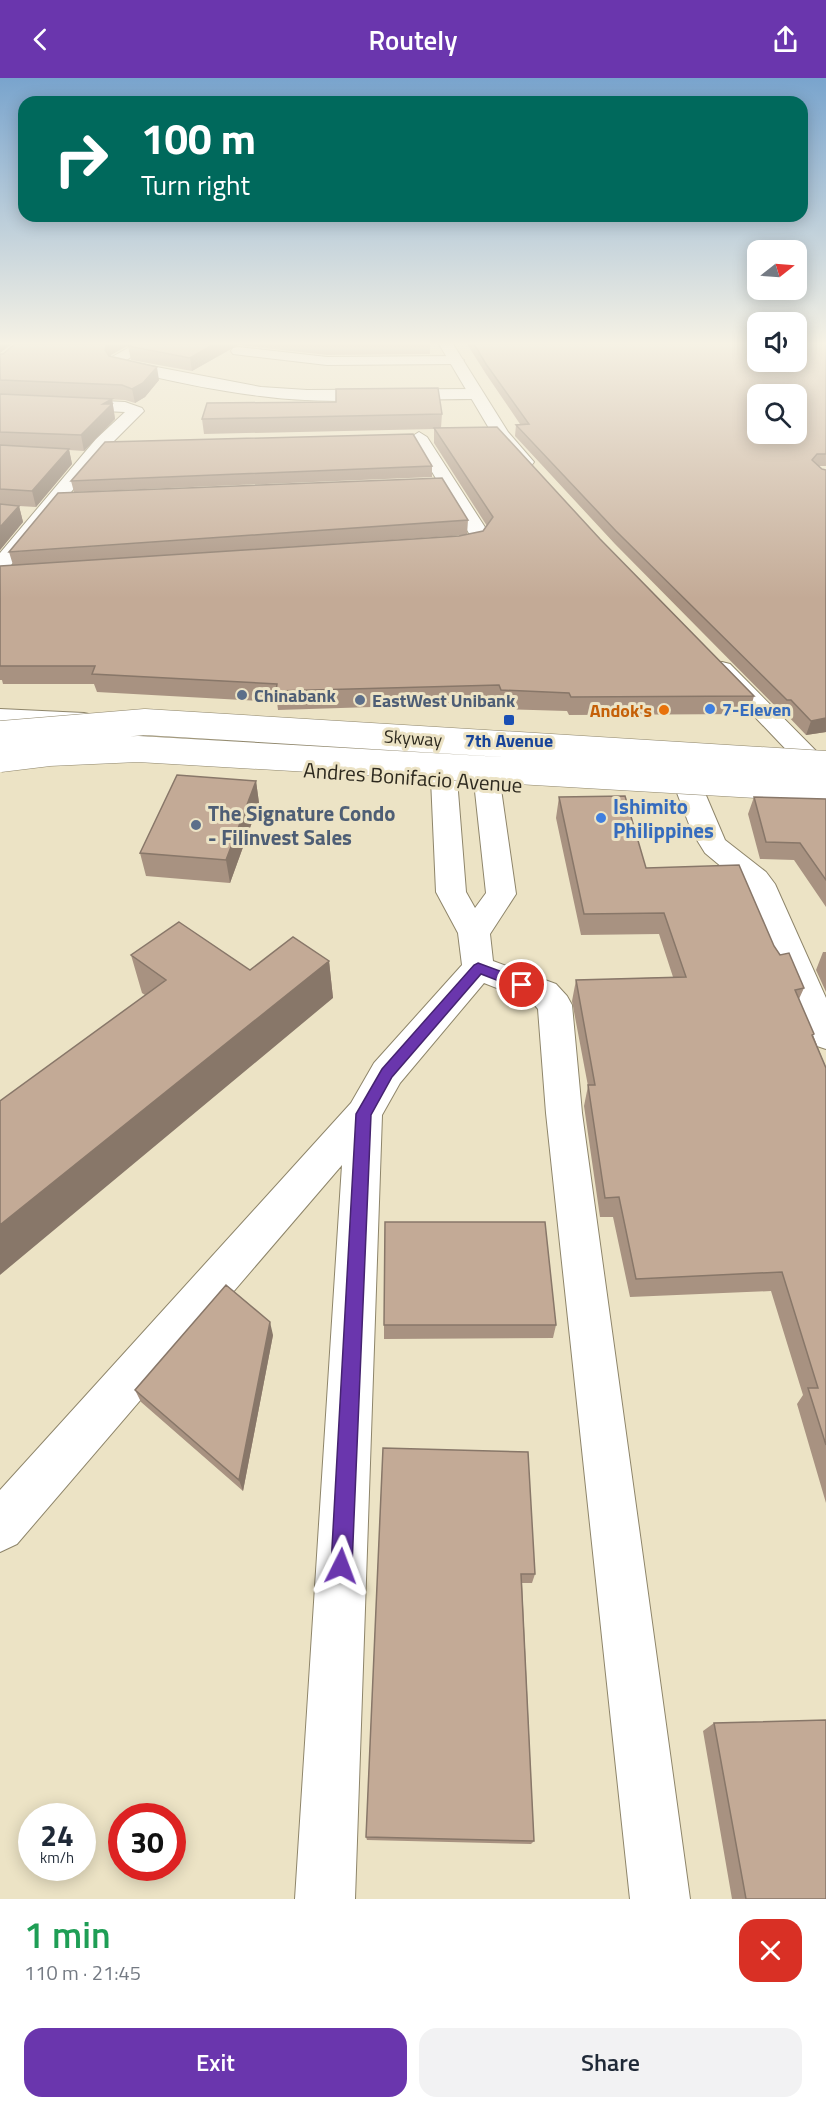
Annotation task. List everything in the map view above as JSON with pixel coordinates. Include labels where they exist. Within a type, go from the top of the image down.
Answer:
[{"type":"main road","points":[[5,572],[49,507],[116,429]]},
{"type":"main road","points":[[497,429],[538,476]]},
{"type":"main road","points":[[477,436],[501,435]]},
{"type":"main road","points":[[423,548],[475,542],[480,535],[448,484],[413,437],[442,437]]},
{"type":"main road","points":[[102,443],[125,442]]},
{"type":"main road","points":[[67,457],[90,458]]},
{"type":"main road","points":[[427,485],[448,484]]},
{"type":"main road","points":[[22,513],[76,499]]},
{"type":"main road","points":[[705,651],[822,765]]},
{"type":"main road","name":"Andres Bonifacio Avenue","points":[[0,716],[822,765]]},
{"type":"main road","points":[[0,723],[42,720],[146,722]]},
{"type":"main road","name":"Skyway","points":[[0,734],[146,722],[822,765]]},
{"type":"main road","name":"Andres Bonifacio Avenue","points":[[0,748],[487,782],[826,801]]},
{"type":"main road","name":"Skyway","points":[[0,759],[49,753],[138,749],[826,789]]},
{"type":"main road","points":[[444,779],[451,892],[476,950],[544,993],[555,1005],[564,1113],[660,1899]]},
{"type":"main road","points":[[0,1527],[364,1114],[387,1073],[476,950],[501,894],[487,782]]},
{"type":"main road","points":[[691,793],[714,845],[721,854],[753,875],[760,884],[826,1036]]},
{"type":"main road","points":[[325,1899],[364,1114]]},
{"type":"building","points":[[0,429],[87,429],[81,435],[0,432]]},
{"type":"building","points":[[435,429],[499,429],[600,539],[754,696],[571,697],[569,693],[501,690],[499,685],[276,691],[277,684],[92,674],[95,666],[0,666],[0,566],[459,536],[483,531],[493,517]]},
{"type":"building","points":[[520,429],[747,429],[747,444],[807,444],[807,429],[826,429],[826,454],[817,454],[812,460],[826,470],[826,718],[811,721],[791,700],[787,700],[616,531]]},
{"type":"building","points":[[413,434],[432,466],[71,481],[105,442]]},
{"type":"building","points":[[0,445],[69,449],[32,491],[0,489]]},
{"type":"building","points":[[442,478],[468,520],[9,552],[58,493]]},
{"type":"building","points":[[0,504],[19,506],[0,527]]},
{"type":"building","points":[[177,775],[256,781],[226,860],[140,853]]},
{"type":"building","points":[[625,796],[646,868],[739,865],[774,946],[780,955],[789,953],[804,988],[795,990],[826,1068],[826,1445],[808,1388],[818,1388],[782,1272],[636,1279],[619,1197],[605,1198],[588,1085],[595,1085],[576,980],[686,977],[664,913],[584,914],[559,797]]},
{"type":"building","points":[[754,797],[826,799],[826,880],[800,843],[766,842]]},
{"type":"building","points":[[179,922],[250,970],[293,937],[329,961],[0,1225],[0,1101],[166,980],[131,955]]},
{"type":"building","points":[[385,1222],[545,1222],[556,1325],[384,1325]]},
{"type":"building","points":[[226,1285],[270,1322],[239,1480],[135,1390]]},
{"type":"building","points":[[383,1448],[528,1452],[535,1574],[521,1574],[534,1841],[366,1837]]},
{"type":"building","points":[[826,1720],[826,1899],[746,1899],[714,1723]]},
{"type":"place","name":"Chinabank","points":[[242,695]]},
{"type":"place","name":"EastWest Unibank","points":[[360,700]]},
{"type":"place","name":"7-Eleven","points":[[710,709]]},
{"type":"place","name":"Andok's","points":[[664,710]]},
{"type":"place","name":"7th Avenue","points":[[509,720]]},
{"type":"place","name":"Ishimito Philippines","points":[[601,818]]},
{"type":"place","name":"The Signature Condo - Filinvest Sales","points":[[196,825]]},
{"type":"route","points":[[341,1566],[364,1114],[387,1073],[478,968],[522,985]]}]
